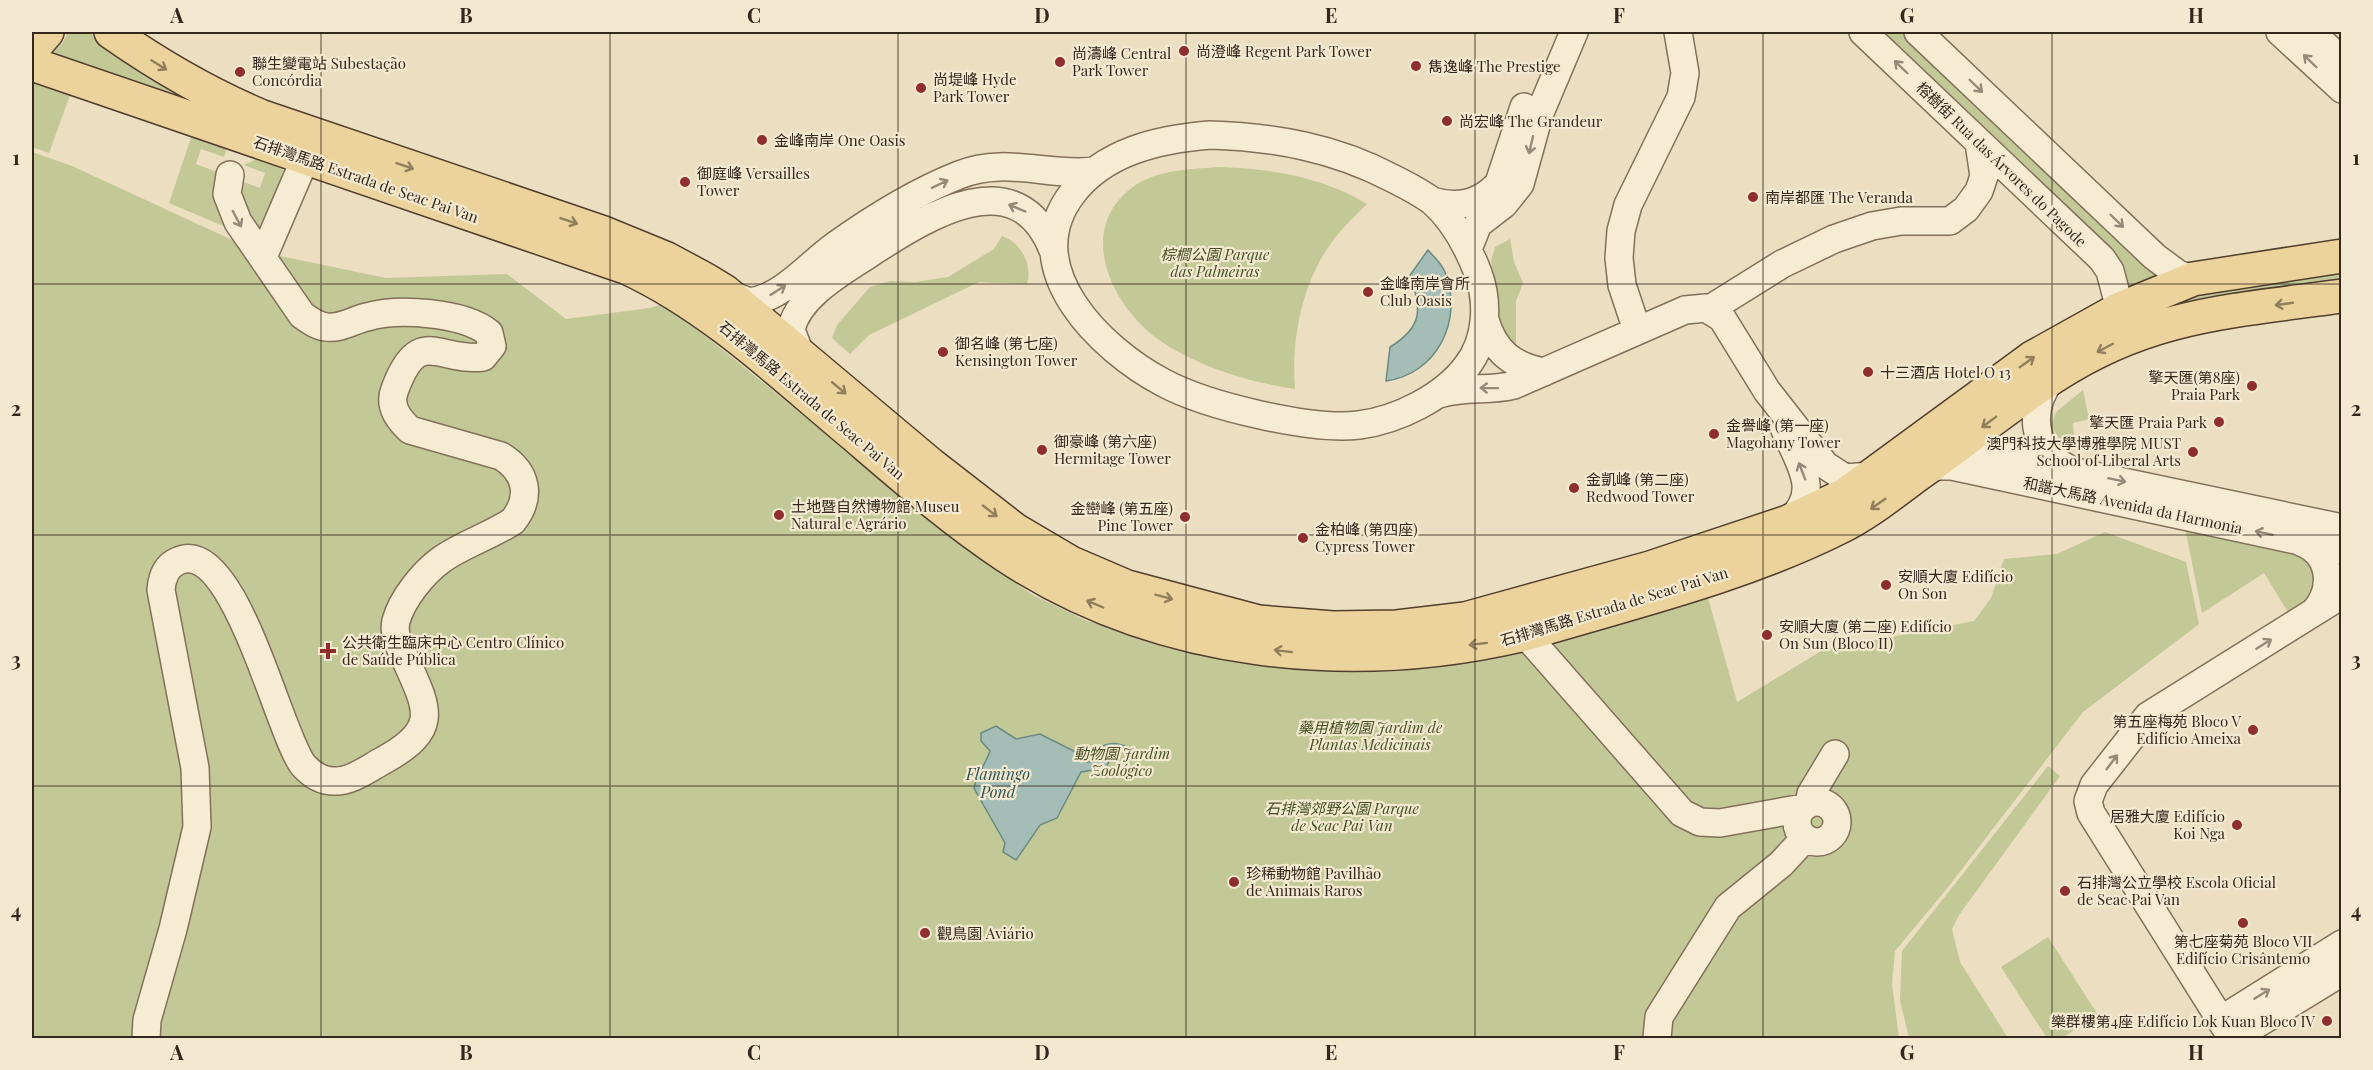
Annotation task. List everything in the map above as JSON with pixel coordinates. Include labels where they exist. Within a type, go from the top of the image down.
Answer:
[{"type":"main road","points":[[32,49],[47,32]]},
{"type":"main road","name":"石排灣馬路 Estrada de Seac Pai Van","points":[[111,32],[178,76],[228,102],[349,148],[609,235],[667,259],[724,291],[930,464],[1015,530],[1061,557],[1127,587],[1258,622],[1333,628],[1397,627],[1465,619],[1650,568],[1788,522],[1845,495],[1871,476],[1918,458],[1957,447],[2054,376],[2114,343],[2158,325],[2204,314],[2342,296]]},
{"type":"main road","name":"石排灣馬路 Estrada de Seac Pai Van","points":[[32,64],[236,158],[305,159],[628,268],[660,283],[721,324],[946,512],[997,549],[1056,585],[1093,603],[1204,639],[1296,653],[1377,655],[1491,642],[1525,634],[1794,548],[1859,517],[1967,406],[2032,358],[2120,309],[2193,279],[2342,256]]},
{"type":"main road","points":[[1957,447],[1955,429],[1959,417],[1967,406]]},
{"type":"street","points":[[1053,250],[1060,212],[1079,185],[1095,171],[1131,151],[1167,140],[1210,135],[1261,138],[1302,144],[1340,155],[1377,170],[1432,201],[1456,206],[1471,203],[1492,191],[1499,183],[1526,100],[1556,32]]},
{"type":"street","points":[[1468,249],[1478,224],[1504,204],[1520,184],[1539,115],[1574,32]]},
{"type":"street","points":[[1637,330],[1622,285],[1619,258],[1621,231],[1628,205],[1681,97],[1685,73],[1678,32]]},
{"type":"street","name":"榕樹街 Rua das Árvores do Pagode","points":[[1863,32],[2102,259],[2110,271],[2120,309]]},
{"type":"street","points":[[1918,32],[2156,257],[2178,274],[2193,279]]},
{"type":"street","points":[[2280,32],[2342,89]]},
{"type":"street","points":[[2311,32],[2342,61]]},
{"type":"street","points":[[1710,309],[1782,264],[1834,239],[1872,226],[1901,221],[1950,221],[1966,209],[1979,191],[1984,176],[1979,143]]},
{"type":"street","points":[[146,1038],[147,1020],[173,929],[197,827],[195,768],[161,590],[166,571],[181,559],[191,558],[210,565],[240,610],[278,711],[302,763],[322,779],[335,781],[348,779],[403,749],[420,731],[425,707],[397,640],[396,623],[413,589],[441,560],[513,521],[522,511],[525,498],[525,485],[521,473],[513,463],[501,456],[410,430],[400,422],[394,410],[392,397],[404,366],[413,357],[438,350],[483,357],[492,346],[489,333],[451,318],[414,312],[368,316],[340,327],[319,325],[302,315],[238,222],[230,205],[227,194],[236,158]]},
{"type":"street","points":[[263,257],[305,159]]},
{"type":"street","points":[[724,291],[749,302],[775,294],[820,256],[884,213],[960,175],[993,166],[1013,165],[1070,172],[1095,171]]},
{"type":"street","points":[[801,356],[791,330],[796,312],[806,302],[848,268],[942,212],[976,201],[1014,205],[1023,209],[1043,226],[1053,250],[1061,282],[1074,304],[1116,352],[1167,385],[1205,400],[1299,421],[1357,426],[1396,415],[1433,397],[1453,383],[1473,358],[1485,320]]},
{"type":"street","points":[[1432,201],[1455,228],[1468,249],[1481,280],[1485,320],[1496,347],[1509,360],[1525,369],[1544,372]]},
{"type":"street","points":[[1433,397],[1470,387],[1508,387],[1637,330],[1685,310],[1699,307],[1710,309],[1722,318],[1767,391],[1834,473],[1845,478],[1871,476]]},
{"type":"street","points":[[2120,309],[2158,325]]},
{"type":"street","points":[[2054,376],[2043,389],[2037,404],[2035,421],[2038,438],[2059,464],[2074,471]]},
{"type":"street","points":[[1767,391],[1805,477],[1808,490],[1801,508],[1788,522]]},
{"type":"street","points":[[1957,447],[1970,466],[1981,473]]},
{"type":"street","name":"和諧大馬路 Avenida da Harmonia","points":[[1957,447],[2342,528]]},
{"type":"street","name":"和諧大馬路 Avenida da Harmonia","points":[[1918,458],[1938,466],[1952,466],[2342,549]]},
{"type":"street","points":[[2294,539],[2318,552],[2325,564],[2328,577],[2327,591],[2322,603],[2313,614]]},
{"type":"street","points":[[2229,1032],[2091,813],[2089,797],[2094,786],[2148,716],[2313,614],[2342,592]]},
{"type":"street","points":[[1525,634],[1682,813],[1700,822],[1720,823],[1806,806],[1821,803],[1832,809],[1836,827],[1830,837],[1824,841],[1818,842],[1805,838],[1798,827],[1797,820],[1806,806],[1811,794],[1835,754]]},
{"type":"street","points":[[1657,1038],[1659,1017],[1728,907],[1781,864],[1805,838]]},
{"type":"street","points":[[2229,1032],[2342,944]]},
{"type":"street","points":[[2229,1032],[2273,1014],[2342,972]]},
{"type":"street","points":[[2262,1038],[2265,1023],[2273,1014]]},
{"type":"green space","points":[[68,32],[89,32],[110,49],[232,119],[48,57],[62,44]]},
{"type":"green space","points":[[1885,32],[1904,32],[2161,275],[2129,292],[2123,269],[2110,246]]},
{"type":"green space","points":[[32,77],[72,90],[49,153],[32,147]]},
{"type":"green space","points":[[193,132],[228,144],[224,157],[201,149],[196,164],[222,174],[235,231],[169,203]]},
{"type":"green space","points":[[32,152],[72,166],[256,251],[386,278],[507,274],[566,319],[650,308],[665,303],[963,545],[1031,594],[1087,621],[1136,635],[1417,662],[1495,658],[1707,594],[1737,702],[1823,650],[1974,621],[1991,598],[2004,559],[2057,554],[2105,532],[2186,562],[2199,624],[2083,712],[1945,891],[1895,951],[1892,984],[1899,1038],[32,1038]]},
{"type":"green space","points":[[258,158],[284,168],[260,236],[247,220],[238,180],[260,188],[265,173],[244,165]]},
{"type":"green space","name":"棕櫚公園 Parque das Palmeiras","points":[[1221,167],[1297,176],[1333,187],[1367,204],[1336,237],[1313,275],[1306,293],[1297,332],[1295,389],[1259,382],[1222,371],[1170,347],[1155,337],[1125,305],[1113,285],[1106,265],[1103,244],[1106,223],[1116,204],[1133,187],[1164,173]]},
{"type":"green space","points":[[1002,236],[1015,244],[1024,256],[1028,270],[1027,284],[979,282],[869,335],[850,354],[832,338],[837,325],[870,287],[890,281],[915,282],[948,277],[994,249]]},
{"type":"green space","points":[[1510,239],[1514,262],[1523,283],[1516,301],[1516,351],[1504,342],[1495,310],[1495,283],[1491,261],[1495,247]]},
{"type":"green space","points":[[2341,265],[2341,281],[2266,288],[2173,303],[2219,285]]},
{"type":"green space","points":[[2083,390],[2089,419],[2073,423],[2075,450],[2063,444],[2051,426],[2056,412]]},
{"type":"green space","points":[[2185,528],[2297,550],[2315,570],[2317,589],[2291,617],[2264,573],[2202,613]]},
{"type":"green space","points":[[2048,766],[2060,776],[1959,915],[1952,929],[1960,962],[2008,1038],[1909,1038],[1900,1000],[1902,951]]},
{"type":"green space","points":[[2048,937],[2098,1015],[2062,1038],[2047,1038],[2001,967]]},
{"type":"water","points":[[1428,250],[1444,269],[1450,290],[1451,308],[1448,326],[1442,342],[1419,368],[1404,376],[1386,381],[1390,347],[1409,332],[1417,316],[1417,298],[1410,275]]},
{"type":"water","name":"Flamingo Pond","points":[[996,726],[1016,739],[1040,734],[1082,755],[1085,762],[1103,761],[1104,756],[1100,747],[1113,744],[1125,746],[1111,757],[1106,768],[1081,772],[1057,818],[1040,825],[1016,860],[1003,852],[1005,843],[974,788],[990,751],[981,741],[981,733]]},
{"type":"place","name":"尚澄峰 Regent Park Tower","points":[[1184,51]]},
{"type":"place","name":"尚濤峰 Central Park Tower","points":[[1060,62]]},
{"type":"place","name":"雋逸峰 The Prestige","points":[[1416,66]]},
{"type":"place","name":"聯生變電站 Subestação Concórdia","points":[[240,72]]},
{"type":"place","name":"尚堤峰 Hyde Park Tower","points":[[921,88]]},
{"type":"place","name":"尚宏峰 The Grandeur","points":[[1447,121]]},
{"type":"place","name":"金峰南岸 One Oasis","points":[[762,140]]},
{"type":"place","name":"御庭峰 Versailles Tower","points":[[685,182]]},
{"type":"place","name":"南岸都匯 The Veranda","points":[[1753,197]]},
{"type":"place","name":"金峰南岸會所 Club Oasis","points":[[1368,292]]},
{"type":"place","name":"御名峰 (第七座) Kensington Tower","points":[[943,352]]},
{"type":"place","name":"十三酒店 Hotel O 13","points":[[1868,372]]},
{"type":"place","name":"擎天匯(第8座) Praia Park","points":[[2252,386]]},
{"type":"place","name":"擎天匯 Praia Park","points":[[2219,422]]},
{"type":"place","name":"金譽峰 (第一座) Magohany Tower","points":[[1714,434]]},
{"type":"place","name":"御豪峰 (第六座) Hermitage Tower","points":[[1042,450]]},
{"type":"place","name":"澳門科技大學博雅學院 MUST School of Liberal Arts","points":[[2193,452]]},
{"type":"place","name":"金凱峰 (第二座) Redwood Tower","points":[[1574,488]]},
{"type":"place","name":"土地暨自然博物館 Museu Natural e Agrário","points":[[779,515]]},
{"type":"place","name":"金巒峰 (第五座) Pine Tower","points":[[1185,517]]},
{"type":"place","name":"金柏峰 (第四座) Cypress Tower","points":[[1303,538]]},
{"type":"place","name":"安順大廈 Edifício On Son","points":[[1886,585]]},
{"type":"place","name":"安順大廈 (第二座) Edifício On Sun (Bloco II)","points":[[1767,635]]},
{"type":"place","name":"公共衛生臨床中心 Centro Clínico de Saúde Pública","points":[[328,651]]},
{"type":"place","name":"第五座梅苑 Bloco V Edifício Ameixa","points":[[2253,730]]},
{"type":"place","name":"居雅大廈 Edifício Koi Nga","points":[[2237,825]]},
{"type":"place","name":"珍稀動物館 Pavilhão de Animais Raros","points":[[1234,882]]},
{"type":"place","name":"石排灣公立學校 Escola Oficial de Seac Pai Van","points":[[2065,891]]},
{"type":"place","name":"第七座菊苑 Bloco VII Edifício Crisântemo","points":[[2243,923]]},
{"type":"place","name":"觀鳥園 Aviário","points":[[925,933]]},
{"type":"place","name":"樂群樓第4座 Edifício Lok Kuan Bloco IV","points":[[2327,1021]]},
{"type":"park label","name":"藥用植物園 Jardim de Plantas Medicinais","points":[[1370,736]]},
{"type":"park label","name":"動物園 Jardim Zoológico","points":[[1122,762]]},
{"type":"park label","name":"石排灣郊野公園 Parque de Seac Pai Van","points":[[1342,816]]}]
